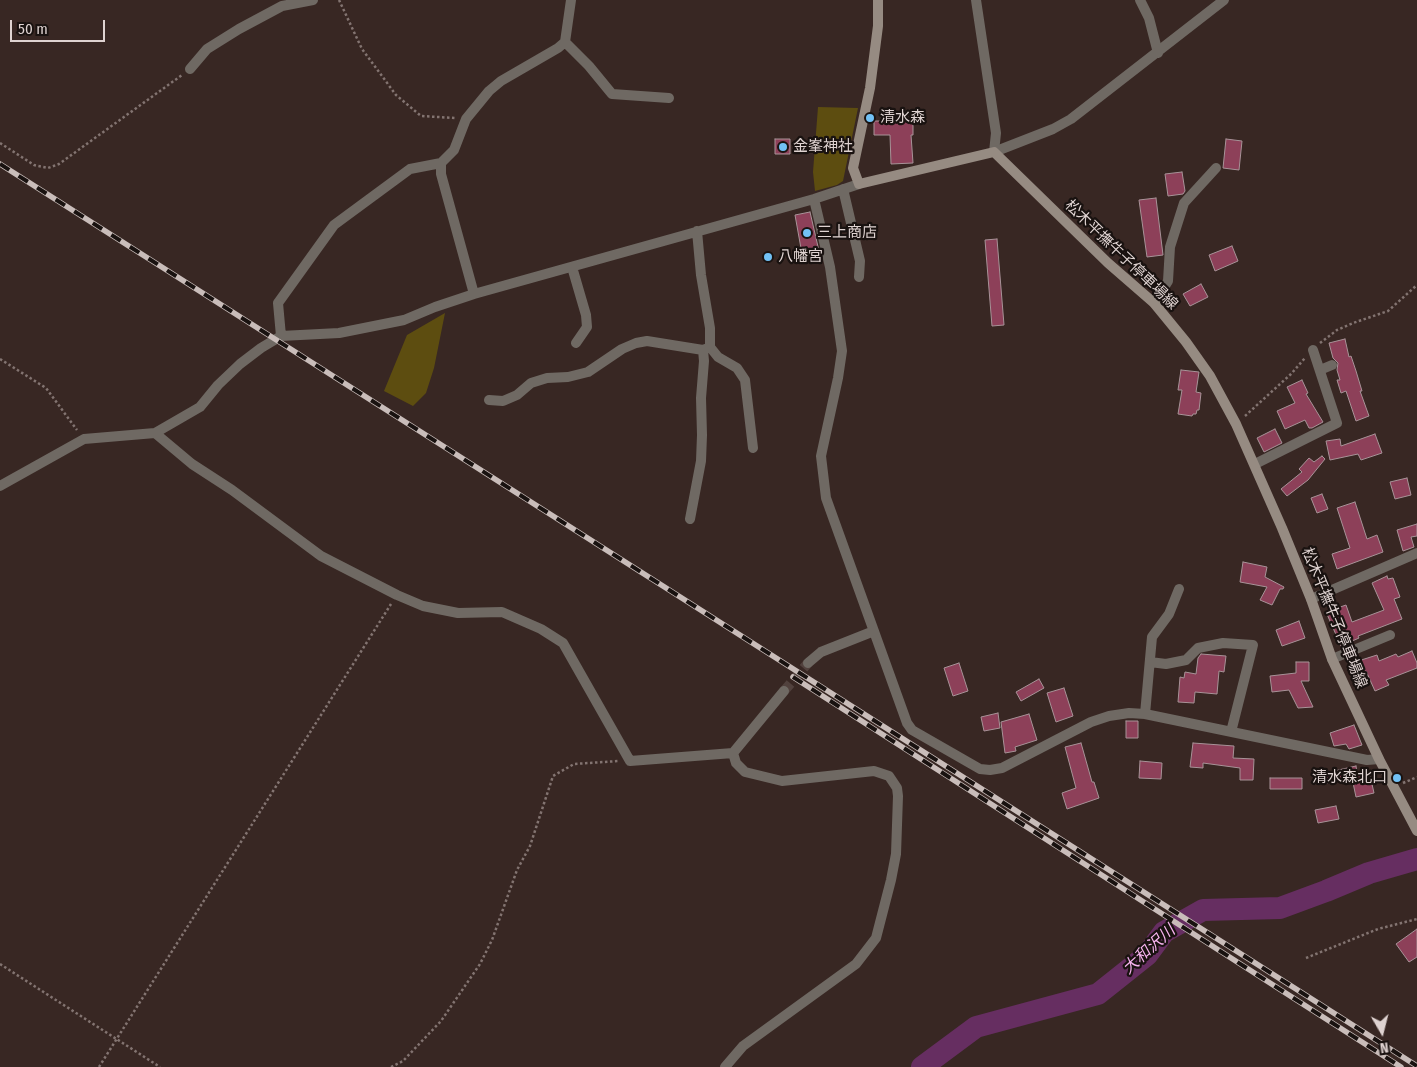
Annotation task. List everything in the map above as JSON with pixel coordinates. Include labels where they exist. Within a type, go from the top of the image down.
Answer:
[{"type":"main road","points":[[878,0],[878,26],[870,88],[853,168],[859,184],[994,152]]},
{"type":"main road","name":"松木平撫牛子停車場線","points":[[994,152],[1108,263],[1154,303],[1186,342],[1210,376],[1255,464],[1311,599],[1332,659],[1379,759],[1417,831]]},
{"type":"street","points":[[190,69],[207,49],[239,29],[282,6],[313,0]]},
{"type":"street","points":[[281,336],[278,302],[334,225],[410,169],[440,163],[454,150],[466,119],[489,91],[501,81],[565,42],[571,0]]},
{"type":"street","points":[[976,0],[996,134],[994,152],[1053,130],[1071,119],[1224,0]]},
{"type":"street","points":[[1140,0],[1149,18],[1158,53]]},
{"type":"street","points":[[565,42],[589,66],[612,94],[668,98]]},
{"type":"street","points":[[440,163],[441,174],[474,294]]},
{"type":"street","points":[[1154,303],[1168,281],[1170,247],[1184,202],[1216,168]]},
{"type":"street","points":[[0,486],[84,439],[155,433],[200,407],[218,384],[240,364],[281,336],[339,333],[404,320],[474,294],[814,199],[859,184]]},
{"type":"street","points":[[843,189],[860,261],[859,277]]},
{"type":"street","points":[[814,199],[830,267],[842,351],[821,456],[826,498],[907,723],[912,730],[980,769],[990,770],[1002,768],[1092,722],[1109,716],[1129,713],[1145,714],[1366,760],[1379,759]]},
{"type":"street","points":[[690,520],[701,461],[700,398],[710,328],[696,231]]},
{"type":"street","points":[[572,267],[586,315],[587,326],[576,343]]},
{"type":"street","points":[[489,400],[503,401],[516,396],[531,383],[547,378],[568,377],[588,372],[622,349],[636,343],[647,341],[706,348],[737,368],[745,380],[753,448]]},
{"type":"street","points":[[1255,464],[1337,423],[1313,350]]},
{"type":"street","points":[[1320,370],[1332,365]]},
{"type":"street","points":[[155,433],[192,464],[232,490],[321,556],[397,595],[423,606],[458,613],[502,612],[541,629],[563,643],[630,761],[733,753],[784,691]]},
{"type":"street","points":[[1311,599],[1417,553]]},
{"type":"street","points":[[1145,714],[1152,637],[1169,614],[1179,589]]},
{"type":"street","points":[[808,663],[821,652],[874,631]]},
{"type":"street","points":[[1332,659],[1390,635]]},
{"type":"street","points":[[1150,662],[1166,664],[1186,660],[1198,648],[1223,644],[1253,645],[1231,732]]},
{"type":"street","points":[[724,1067],[743,1046],[856,964],[876,938],[890,888],[896,854],[898,796],[897,788],[889,776],[874,771],[782,781],[746,772],[736,763],[733,753]]},
{"type":"path","points":[[338,0],[362,49],[396,96],[421,116],[466,119]]},
{"type":"path","points":[[0,143],[34,165],[48,168],[58,164],[190,69]]},
{"type":"path","points":[[0,359],[46,388],[84,439]]},
{"type":"path","points":[[99,1067],[397,595]]},
{"type":"path","points":[[391,1067],[403,1061],[441,1020],[480,964],[492,940],[517,870],[530,846],[553,776],[574,764],[600,761],[630,761]]},
{"type":"path","points":[[1306,958],[1378,928],[1417,920]]},
{"type":"path","points":[[0,964],[160,1067]]},
{"type":"shaded area","points":[[818,107],[858,108],[843,181],[837,185],[815,191],[813,172]]},
{"type":"shaded area","points":[[445,313],[434,368],[426,393],[413,406],[384,391],[407,335]]},
{"type":"building","points":[[874,121],[913,121],[913,135],[911,135],[913,163],[891,164],[890,135],[874,135]]},
{"type":"building","name":"金峯神社","points":[[775,139],[790,139],[790,154],[775,154]]},
{"type":"building","points":[[1226,139],[1242,141],[1239,170],[1223,168]]},
{"type":"building","points":[[1182,172],[1185,191],[1183,194],[1168,196],[1165,174]]},
{"type":"building","points":[[1156,198],[1163,255],[1147,257],[1139,200]]},
{"type":"building","name":"三上商店","points":[[810,212],[819,251],[802,254],[795,215]]},
{"type":"building","points":[[997,239],[1004,325],[992,326],[985,240]]},
{"type":"building","points":[[1232,246],[1238,261],[1215,271],[1209,255]]},
{"type":"building","points":[[1201,284],[1208,297],[1190,306],[1183,294]]},
{"type":"building","points":[[1345,339],[1349,357],[1351,356],[1369,416],[1356,421],[1346,391],[1341,393],[1337,380],[1340,380],[1337,370],[1338,363],[1333,358],[1329,343]]},
{"type":"building","points":[[1181,370],[1199,372],[1196,392],[1201,393],[1199,410],[1192,416],[1178,414],[1182,390],[1178,390]]},
{"type":"building","points":[[1302,380],[1308,393],[1306,394],[1323,422],[1309,428],[1305,420],[1285,429],[1277,411],[1295,403],[1287,387]]},
{"type":"building","points":[[1275,429],[1282,443],[1264,452],[1257,438]]},
{"type":"building","points":[[1375,434],[1382,453],[1361,460],[1358,454],[1330,460],[1326,441],[1340,439],[1341,446]]},
{"type":"building","points":[[1322,456],[1325,459],[1308,480],[1287,496],[1281,489],[1302,472],[1299,469],[1309,458],[1314,462]]},
{"type":"building","points":[[1407,478],[1411,495],[1395,499],[1390,482]]},
{"type":"building","points":[[1322,494],[1328,509],[1317,513],[1311,498]]},
{"type":"building","points":[[1355,502],[1367,539],[1377,535],[1383,552],[1337,569],[1332,554],[1350,548],[1337,508]]},
{"type":"building","points":[[1417,524],[1417,536],[1411,537],[1414,547],[1403,551],[1397,530]]},
{"type":"building","points":[[1243,562],[1267,567],[1265,577],[1284,587],[1280,589],[1272,605],[1260,600],[1267,587],[1240,582]]},
{"type":"building","points":[[1387,576],[1388,579],[1393,578],[1400,597],[1394,599],[1402,619],[1358,636],[1359,638],[1341,646],[1326,612],[1346,605],[1352,622],[1384,610],[1372,583]]},
{"type":"building","points":[[1299,621],[1305,638],[1282,646],[1276,630]]},
{"type":"building","points":[[1412,651],[1417,668],[1386,680],[1389,685],[1375,691],[1366,671],[1359,674],[1355,662],[1377,655],[1379,661],[1396,654],[1398,657]]},
{"type":"building","points":[[1201,654],[1226,656],[1224,672],[1219,671],[1217,694],[1195,692],[1194,703],[1178,702],[1180,677],[1184,678],[1185,672],[1196,674],[1198,658]]},
{"type":"building","points":[[1296,662],[1309,662],[1309,681],[1301,681],[1313,707],[1298,708],[1289,690],[1272,692],[1270,676],[1296,673]]},
{"type":"building","points":[[959,663],[968,691],[953,696],[944,668]]},
{"type":"building","points":[[1039,679],[1044,688],[1021,701],[1016,692]]},
{"type":"building","points":[[1064,688],[1073,716],[1056,722],[1047,693]]},
{"type":"building","points":[[998,713],[1000,728],[984,731],[981,717]]},
{"type":"building","points":[[1029,714],[1037,740],[1015,747],[1016,751],[1005,753],[1001,722]]},
{"type":"building","points":[[1126,721],[1138,721],[1138,738],[1126,738]]},
{"type":"building","points":[[1354,725],[1362,745],[1349,749],[1346,744],[1334,746],[1330,733]]},
{"type":"building","points":[[1081,743],[1092,782],[1094,782],[1099,798],[1067,809],[1062,793],[1076,788],[1065,747]]},
{"type":"building","points":[[1193,743],[1234,746],[1233,758],[1254,759],[1253,780],[1240,780],[1240,768],[1203,763],[1203,768],[1190,767]]},
{"type":"building","points":[[1140,761],[1162,763],[1161,779],[1139,778]]},
{"type":"building","points":[[1356,766],[1357,773],[1369,771],[1374,793],[1356,797],[1352,778],[1323,784],[1321,774]]},
{"type":"building","points":[[1270,778],[1302,778],[1302,789],[1270,789]]},
{"type":"building","points":[[1336,806],[1339,819],[1318,823],[1315,810]]},
{"type":"building","points":[[1417,929],[1417,957],[1409,962],[1396,944]]},
{"type":"waterway","name":"大和沢川","points":[[922,1067],[976,1027],[1098,994],[1147,955],[1164,932],[1203,910],[1280,908],[1369,873],[1417,859]]},
{"type":"tunnel","points":[[784,691],[808,663]]},
{"type":"railway","points":[[0,164],[1417,1066]]},
{"type":"railway","points":[[793,677],[1401,1067]]},
{"type":"place","name":"清水森","points":[[870,118]]},
{"type":"place","name":"金峯神社","points":[[783,147]]},
{"type":"place","name":"三上商店","points":[[807,233]]},
{"type":"place","name":"八幡宮","points":[[768,257]]},
{"type":"place","name":"清水森北口","points":[[1397,778]]}]
